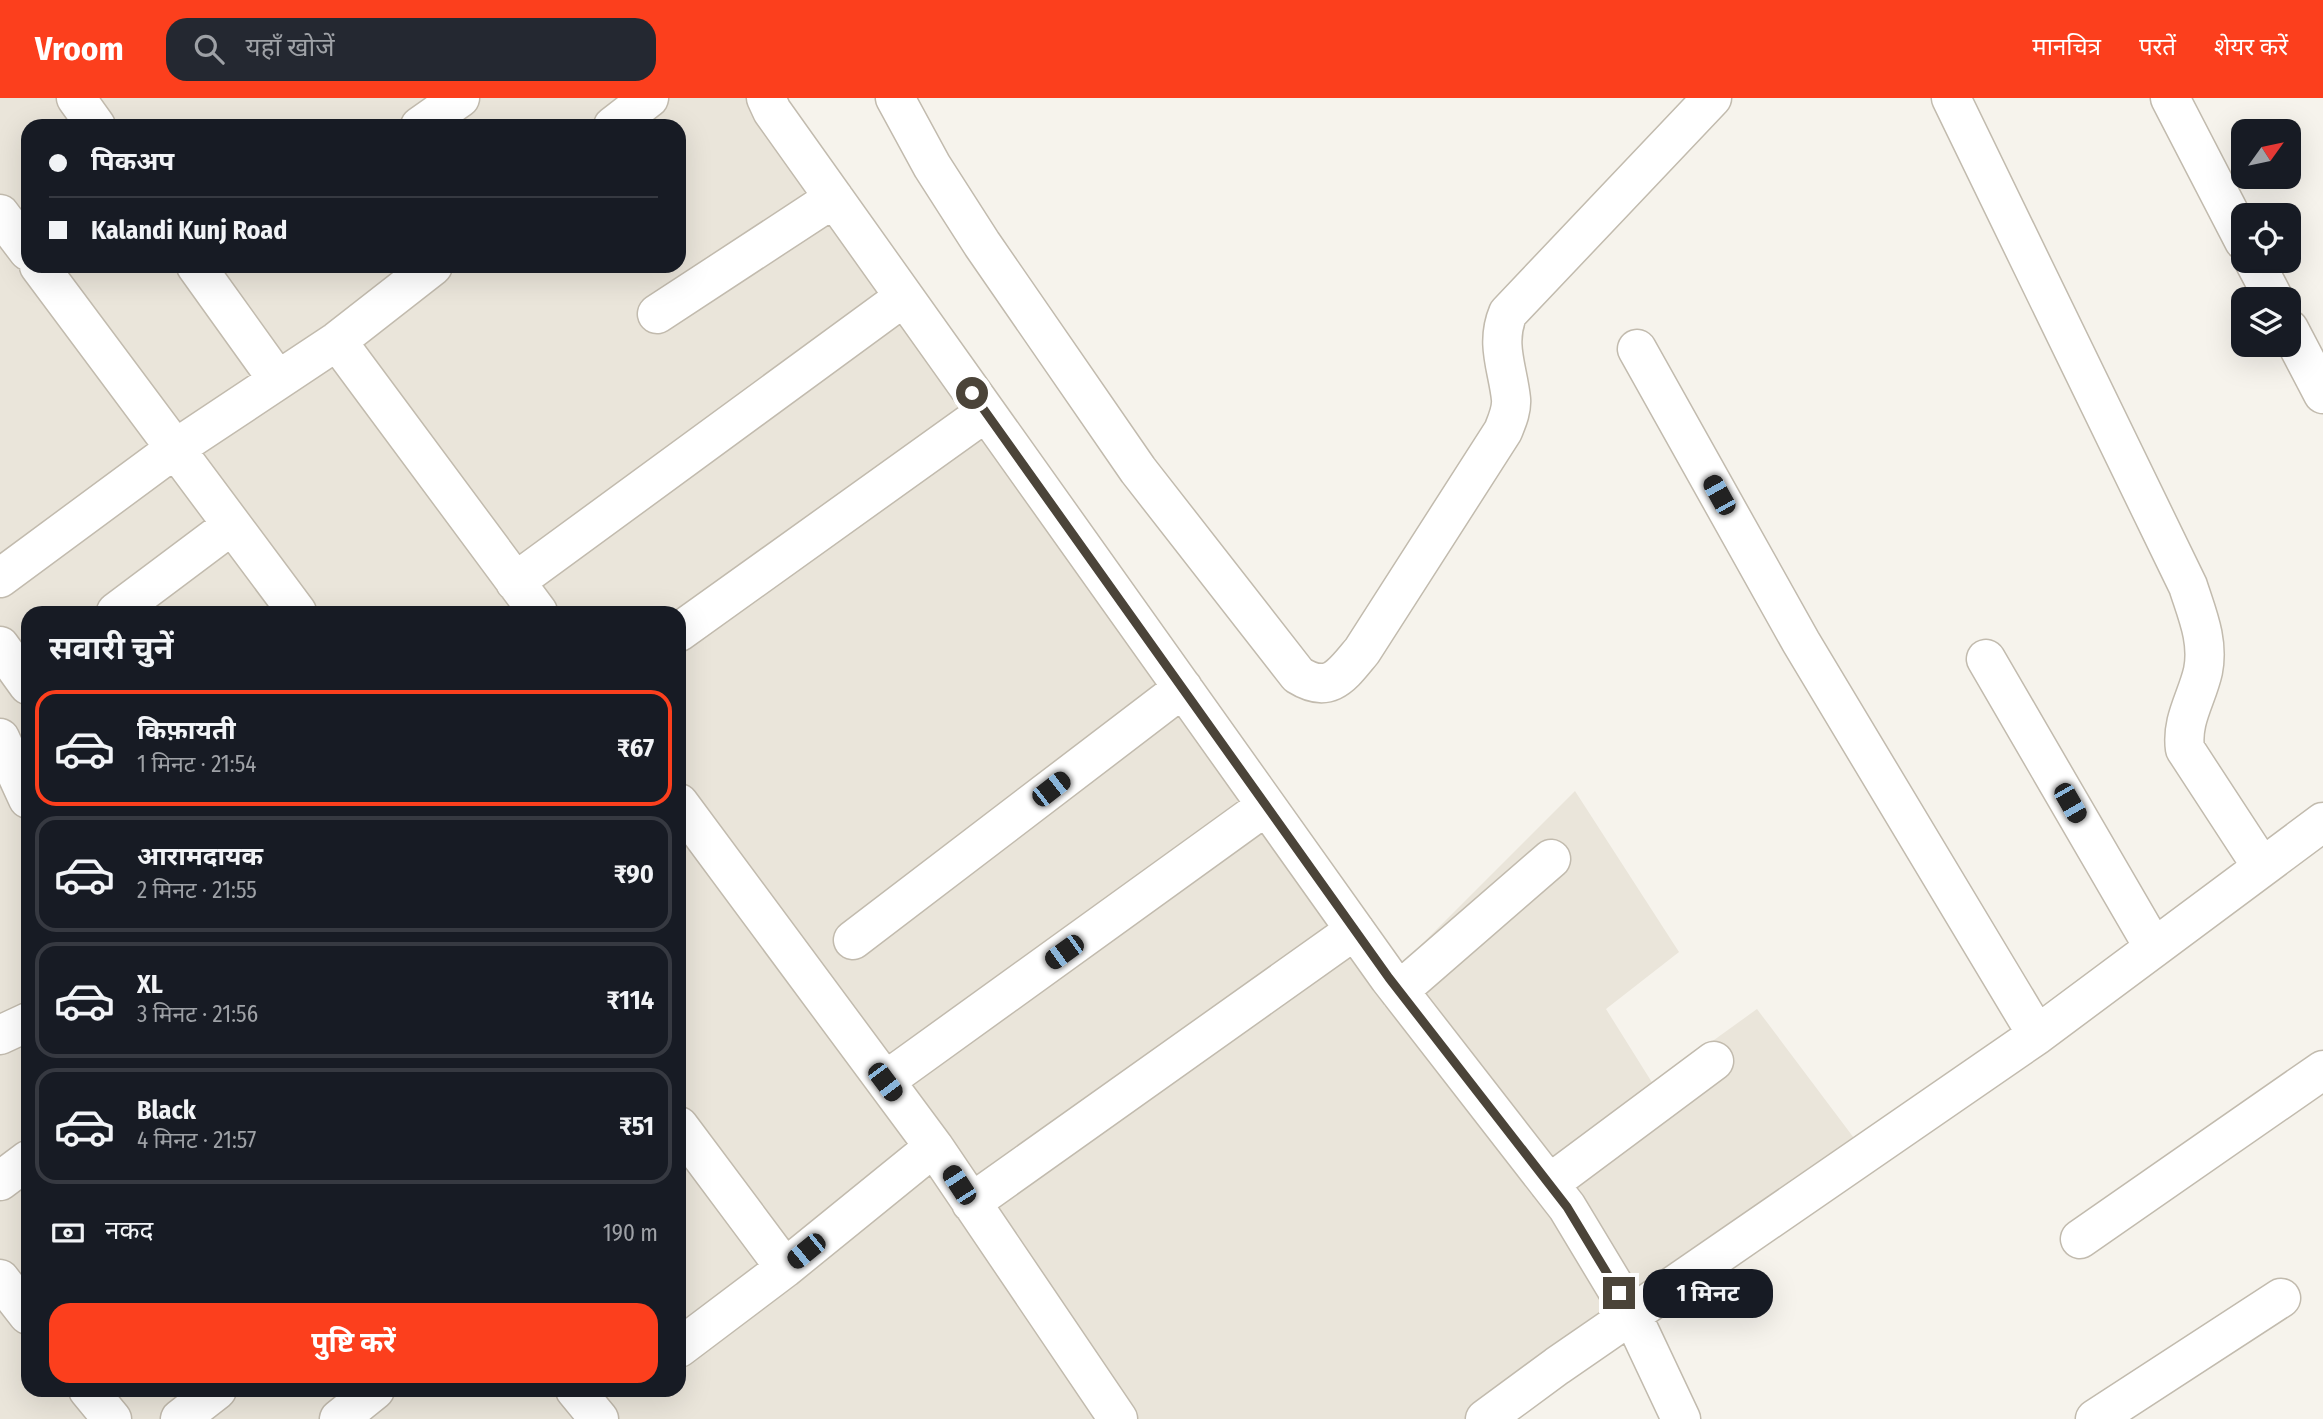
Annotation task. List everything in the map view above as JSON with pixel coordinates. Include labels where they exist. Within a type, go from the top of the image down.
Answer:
[{"type":"street","points":[[76,98],[91,119]]},
{"type":"street","points":[[429,119],[460,98]]},
{"type":"street","points":[[622,119],[649,98]]},
{"type":"street","points":[[766,98],[772,111],[1394,984],[1567,1207],[1632,1315],[1681,1419]]},
{"type":"street","points":[[895,98],[932,166],[982,244],[1138,470],[1298,674],[1314,684],[1332,681],[1344,673],[1362,651],[1503,431],[1511,400],[1501,342],[1502,326],[1508,313],[1712,98]]},
{"type":"street","points":[[1951,98],[2188,586],[2205,647],[2203,671],[2182,730],[2185,748],[2262,867]]},
{"type":"street","points":[[2170,98],[2231,216]]},
{"type":"street","points":[[657,314],[834,198]]},
{"type":"street","points":[[0,214],[21,242]]},
{"type":"street","points":[[44,273],[293,606]]},
{"type":"street","points":[[201,273],[277,379]]},
{"type":"street","points":[[0,578],[176,448],[337,341],[424,273]]},
{"type":"street","points":[[515,582],[904,297]]},
{"type":"street","points":[[337,341],[533,606]]},
{"type":"street","points":[[1637,349],[1801,642],[2037,1035]]},
{"type":"street","points":[[2301,352],[2323,394]]},
{"type":"street","points":[[686,627],[986,412]]},
{"type":"street","points":[[132,606],[232,525]]},
{"type":"street","points":[[0,646],[21,673]]},
{"type":"street","points":[[1986,659],[2154,948]]},
{"type":"street","points":[[853,940],[1183,688]]},
{"type":"street","points":[[0,738],[21,784]]},
{"type":"street","points":[[885,1082],[1266,806]]},
{"type":"street","points":[[686,812],[934,1147],[1118,1419]]},
{"type":"street","points":[[1485,1419],[2037,1035],[2323,822]]},
{"type":"street","points":[[1394,984],[1551,859]]},
{"type":"street","points":[[971,1203],[1355,930]]},
{"type":"street","points":[[0,1035],[21,1025]]},
{"type":"street","points":[[1549,1184],[1714,1061]]},
{"type":"street","points":[[2080,1239],[2323,1070]]},
{"type":"street","points":[[686,1135],[785,1268]]},
{"type":"street","points":[[686,1343],[785,1268],[934,1147]]},
{"type":"street","points":[[0,1181],[21,1165]]},
{"type":"street","points":[[0,1279],[21,1306]]},
{"type":"street","points":[[2095,1419],[2281,1298]]},
{"type":"street","points":[[94,1397],[112,1419]]},
{"type":"street","points":[[180,1419],[208,1397]]},
{"type":"street","points":[[339,1419],[366,1397]]},
{"type":"street","points":[[581,1397],[599,1419]]},
{"type":"shaded area","points":[[0,98],[766,98],[1389,977],[1575,791],[1679,952],[1606,1009],[1653,1084],[1757,1009],[1869,1158],[1485,1419],[0,1419]]},
{"type":"route","points":[[972,393],[1389,978],[1567,1207],[1619,1293]]}]
